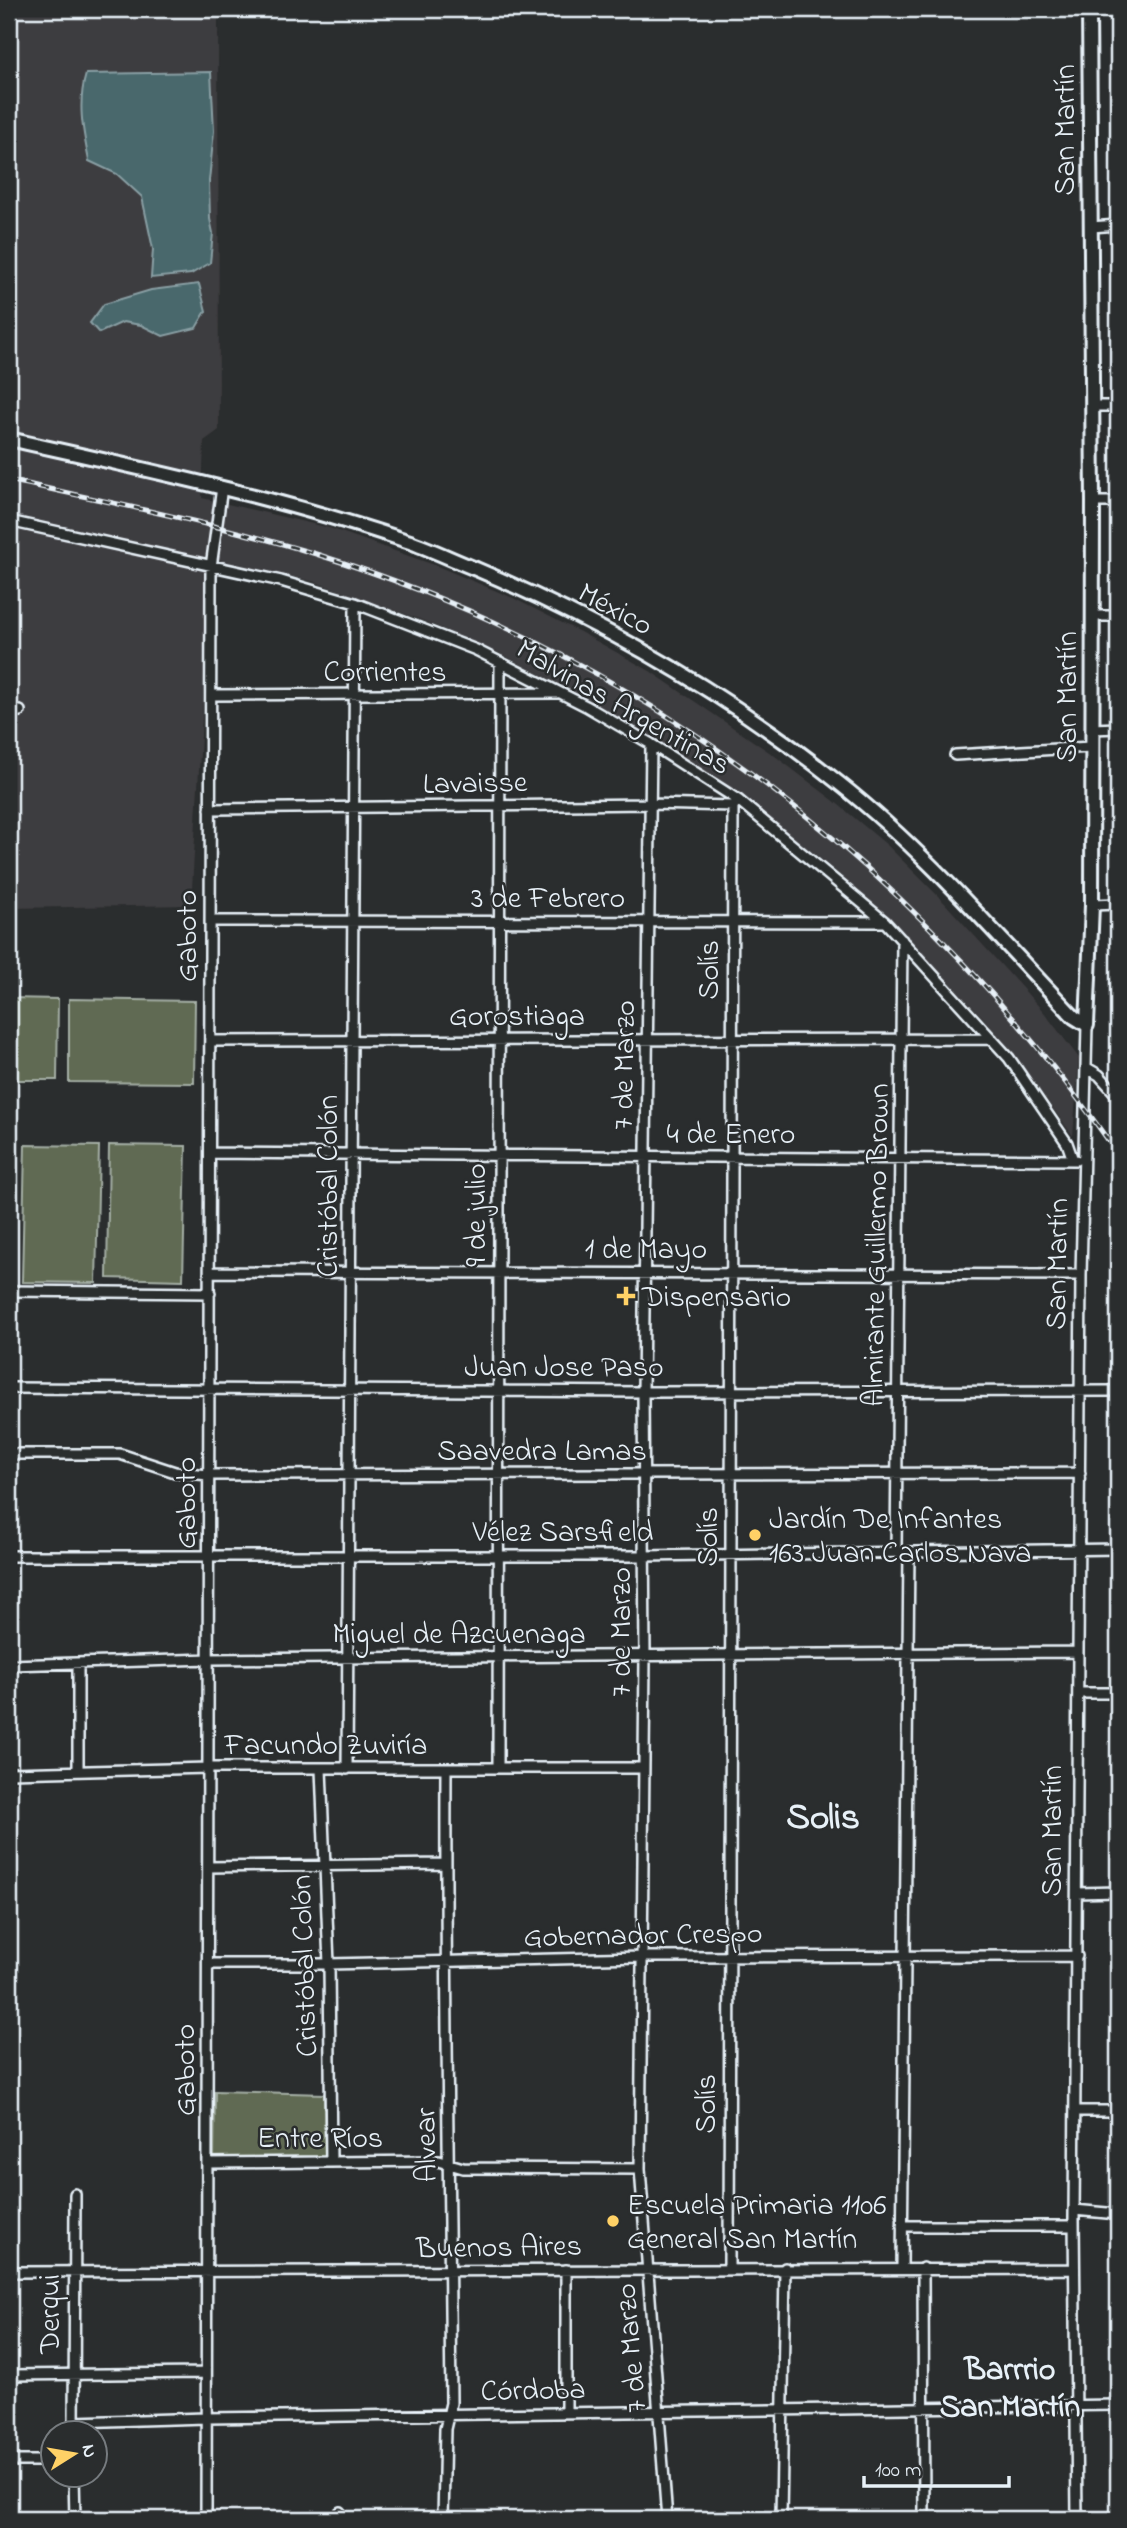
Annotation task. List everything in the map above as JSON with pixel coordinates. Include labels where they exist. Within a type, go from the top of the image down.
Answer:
[{"type":"street","name":"San Martín","points":[[1077,2519],[1074,2210],[1082,1392],[1079,1160],[1087,1068],[1092,905],[1093,502],[1089,9]]},
{"type":"street","points":[[1091,227],[1118,225]]},
{"type":"street","points":[[1092,405],[1118,406]]},
{"type":"street","name":"México","points":[[9,439],[222,487],[296,506],[411,542],[525,590],[631,643],[734,706],[876,814],[933,869],[1074,1017],[1087,1025]]},
{"type":"street","name":"Gaboto","points":[[206,2519],[211,567],[222,487]]},
{"type":"street","points":[[1093,502],[1118,502]]},
{"type":"street","name":"Malvinas Argentinas","points":[[9,521],[281,581],[404,620],[500,662],[651,744],[736,803],[885,922],[1009,1058],[1079,1160]]},
{"type":"street","name":"Cristóbal Colón","points":[[347,1769],[355,603]]},
{"type":"street","points":[[1092,616],[1118,616]]},
{"type":"street","name":"9 de julio","points":[[498,1768],[500,662]]},
{"type":"street","name":"Corrientes","points":[[211,695],[559,692]]},
{"type":"street","points":[[9,712],[20,711]]},
{"type":"street","points":[[1092,729],[1118,728]]},
{"type":"street","name":"7 de Marzo","points":[[651,744],[643,1392],[645,1657],[640,2169],[667,2519]]},
{"type":"street","points":[[955,755],[1091,747]]},
{"type":"street","name":"Lavaisse","points":[[210,810],[736,803]]},
{"type":"street","name":"Solís","points":[[729,2268],[732,1040],[736,803]]},
{"type":"street","points":[[1092,905],[1118,904]]},
{"type":"street","name":"3 de Febrero","points":[[210,921],[885,922]]},
{"type":"street","name":"Almirante Guillermo Brown","points":[[896,1552],[902,940]]},
{"type":"street","name":"Gorostiaga","points":[[210,1041],[992,1039]]},
{"type":"street","points":[[1087,1068],[1099,1075],[1118,1096]]},
{"type":"street","name":"4 de Enero","points":[[210,1153],[1079,1160]]},
{"type":"street","name":"1 de Mayo","points":[[210,1272],[1081,1275]]},
{"type":"street","points":[[9,1291],[210,1293]]},
{"type":"street","name":"Juan Jose Paso","points":[[9,1388],[643,1392],[1118,1391]]},
{"type":"street","name":"Saavedra Lamas","points":[[9,1454],[120,1454],[175,1472],[209,1475],[1080,1473]]},
{"type":"street","name":"Vélez Sarsfield","points":[[9,1556],[644,1556],[1118,1549]]},
{"type":"street","points":[[902,2269],[909,1552]]},
{"type":"street","name":"Miguel de Azcuenaga","points":[[9,1665],[210,1659],[1078,1652]]},
{"type":"street","points":[[78,1663],[78,1771]]},
{"type":"street","points":[[1078,1693],[1118,1693]]},
{"type":"street","name":"Facundo Zuviría","points":[[9,1773],[209,1768],[643,1768]]},
{"type":"street","name":"Cristóbal Colón","points":[[321,1769],[329,1964],[331,2162]]},
{"type":"street","name":"Alvear","points":[[443,2519],[445,2429],[451,2403],[446,1769]]},
{"type":"street","points":[[209,1867],[446,1864]]},
{"type":"street","points":[[1077,1893],[1118,1892]]},
{"type":"street","name":"Gobernador Crespo","points":[[209,1964],[642,1957],[1077,1956]]},
{"type":"street","points":[[1076,2111],[1118,2110]]},
{"type":"street","name":"Entre Ríos","points":[[208,2163],[439,2161],[463,2168],[640,2169]]},
{"type":"street","name":"Derqui","points":[[74,2420],[75,2194]]},
{"type":"street","points":[[1074,2210],[1118,2214]]},
{"type":"street","points":[[902,2226],[1074,2226]]},
{"type":"street","name":"Buenos Aires","points":[[9,2272],[450,2272],[648,2268],[1074,2269]]},
{"type":"street","points":[[781,2519],[785,2268]]},
{"type":"street","points":[[923,2269],[924,2519]]},
{"type":"street","points":[[566,2270],[566,2413]]},
{"type":"street","points":[[9,2375],[206,2373]]},
{"type":"street","name":"Córdoba","points":[[108,2421],[1118,2405]]},
{"type":"street","points":[[9,2461],[38,2461]]},
{"type":"street","points":[[74,2490],[75,2519]]},
{"type":"shaded area","points":[[9,9],[218,9],[219,430],[204,441],[202,498],[330,528],[437,566],[513,598],[650,671],[775,756],[887,845],[941,899],[1043,1011],[1079,1058],[1073,1136],[984,1019],[883,912],[759,811],[676,753],[563,686],[499,653],[419,619],[315,582],[201,556],[201,565],[211,567],[191,905],[9,908]]},
{"type":"green space","points":[[9,998],[58,999],[57,1080],[9,1080]]},
{"type":"green space","points":[[69,999],[195,1001],[194,1083],[69,1082]]},
{"type":"green space","points":[[25,1145],[99,1146],[96,1283],[22,1282]]},
{"type":"green space","points":[[109,1145],[186,1146],[183,1280],[107,1278]]},
{"type":"green space","points":[[215,2091],[324,2094],[325,2157],[214,2158]]},
{"type":"water","points":[[211,72],[214,131],[209,181],[213,233],[210,263],[191,274],[151,278],[153,249],[142,197],[117,174],[89,161],[81,107],[86,74]]},
{"type":"water","points":[[199,284],[206,311],[196,328],[163,336],[141,325],[123,322],[99,333],[90,323],[104,304],[151,290]]},
{"type":"railway","points":[[9,480],[201,523],[316,554],[438,598],[555,651],[664,714],[768,786],[865,866],[955,954],[1040,1050],[1118,1154]]},
{"type":"place","name":"Dispensario","points":[[626,1296]]},
{"type":"place","name":"Jardín De Infantes 163 Juan Carlos Nava","points":[[755,1535]]},
{"type":"place","name":"Escuela Primaria 1106 General San Martín","points":[[613,2221]]},
{"type":"district","name":"Solis","points":[[823,1815]]},
{"type":"district","name":"Barrrio San Martín","points":[[1010,2386]]}]
